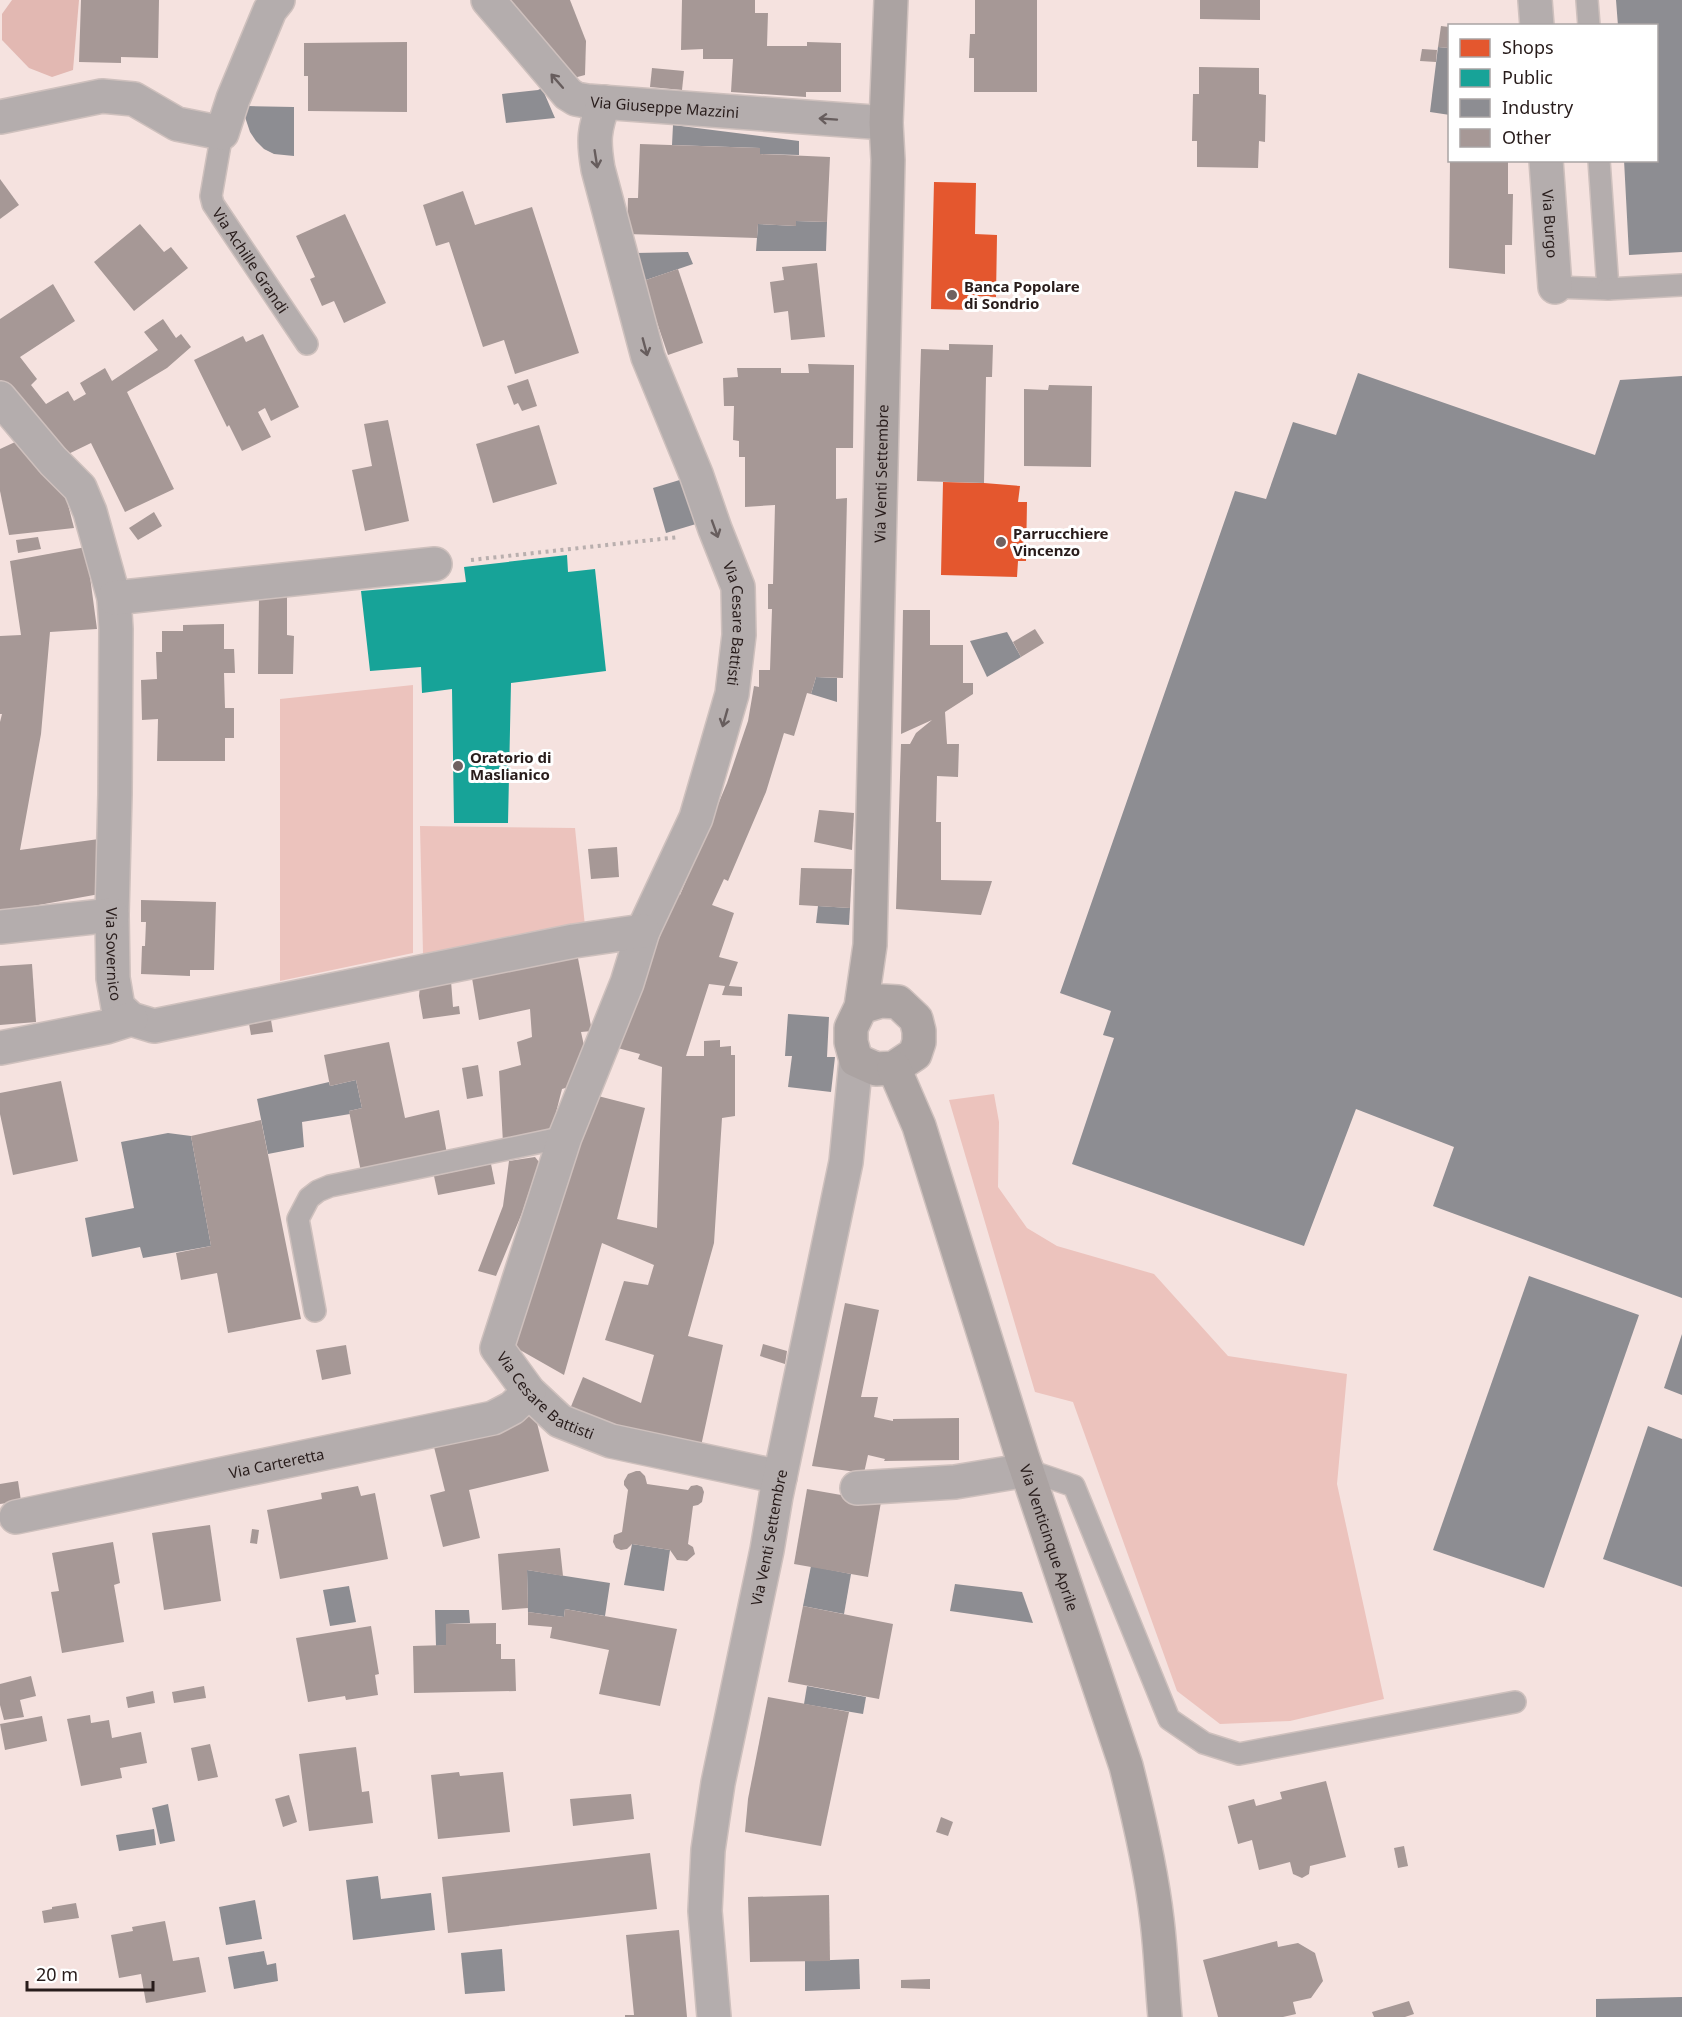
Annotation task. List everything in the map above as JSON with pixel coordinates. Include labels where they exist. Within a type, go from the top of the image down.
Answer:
[{"type":"street","name":"Via Achille Grandi","points":[[222,133],[233,99],[270,10],[279,0]]},
{"type":"street","name":"Via Giuseppe Mazzini","points":[[488,0],[568,94],[576,99],[886,123]]},
{"type":"street","name":"Via Venti Settembre","points":[[861,1007],[870,945],[888,159],[886,123],[891,0]]},
{"type":"street","points":[[1535,0],[1537,24]]},
{"type":"street","points":[[0,117],[102,96],[134,99],[177,124],[222,133]]},
{"type":"street","name":"Via Cesare Battisti","points":[[604,102],[595,128],[594,146],[601,180],[648,357],[696,474],[738,587],[739,635],[732,694],[696,818],[643,931],[627,983],[565,1137],[497,1347],[528,1392],[560,1421],[611,1441],[780,1477]]},
{"type":"street","name":"Via Burgo","points":[[1546,162],[1555,287]]},
{"type":"street","name":"Via Sovernico","points":[[0,398],[52,460],[80,488],[90,512],[114,598],[116,629],[113,978],[118,1007],[131,1019],[154,1026],[574,941],[643,931]]},
{"type":"street","points":[[114,598],[435,564]]},
{"type":"street","points":[[0,927],[112,915]]},
{"type":"street","name":"Via Venti Settembre","points":[[870,945],[898,1002]]},
{"type":"street","points":[[881,1001],[898,1002],[916,1019],[920,1031],[920,1042],[915,1054],[894,1068],[876,1070],[856,1060],[851,1042],[851,1028],[861,1007],[881,1001]]},
{"type":"street","points":[[0,1048],[106,1027],[131,1019]]},
{"type":"street","name":"Via Venti Settembre","points":[[714,2017],[705,1911],[708,1850],[718,1783],[846,1162],[856,1060]]},
{"type":"street","name":"Via Venticinque Aprile","points":[[894,1068],[919,1126],[1027,1470],[1126,1766],[1140,1818],[1157,1920],[1165,2017]]},
{"type":"street","name":"Via Carteretta","points":[[16,1517],[493,1418],[512,1408],[528,1392]]},
{"type":"street","points":[[857,1488],[955,1482],[1027,1470]]},
{"type":"lane","points":[[1587,0],[1589,24]]},
{"type":"lane","name":"Via Achille Grandi","points":[[222,133],[212,196],[213,204],[307,344]]},
{"type":"lane","points":[[1599,162],[1608,289]]},
{"type":"lane","points":[[1555,287],[1608,289],[1682,285]]},
{"type":"lane","points":[[315,1311],[298,1219],[309,1198],[318,1191],[330,1186],[565,1137]]},
{"type":"lane","points":[[1027,1470],[1074,1486],[1169,1719],[1204,1743],[1239,1754],[1515,1702]]},
{"type":"path","points":[[435,564],[691,535],[715,529]]},
{"type":"shaded area","points":[[12,0],[79,0],[73,70],[52,77],[29,68],[2,40],[2,14]]},
{"type":"shaded area","points":[[413,685],[413,953],[280,981],[280,699]]},
{"type":"shaded area","points":[[420,826],[575,828],[585,926],[423,954]]},
{"type":"shaded area","points":[[994,1094],[999,1122],[998,1187],[1027,1228],[1057,1246],[1154,1274],[1228,1356],[1347,1374],[1337,1484],[1384,1699],[1290,1721],[1220,1724],[1177,1691],[1073,1402],[1035,1392],[949,1100]]},
{"type":"building: Shops","points":[[934,182],[976,183],[975,234],[997,235],[996,297],[974,296],[973,310],[931,309]]},
{"type":"building: Shops","points":[[943,482],[1020,486],[1018,502],[1027,502],[1026,561],[1018,561],[1017,577],[941,575]]},
{"type":"building: Public","points":[[567,555],[568,572],[595,569],[606,671],[511,683],[508,823],[454,823],[452,689],[422,693],[421,667],[370,671],[361,591],[466,582],[464,567]]},
{"type":"building: Industry","points":[[1616,0],[1682,0],[1682,252],[1629,255],[1624,162],[1658,162],[1658,24],[1618,24]]},
{"type":"building: Industry","points":[[1438,47],[1448,48],[1448,115],[1430,112]]},
{"type":"building: Industry","points":[[542,88],[555,118],[506,123],[502,94]]},
{"type":"building: Industry","points":[[247,106],[294,107],[294,156],[274,154],[264,149],[256,141],[245,117]]},
{"type":"building: Industry","points":[[673,125],[799,141],[799,155],[760,154],[760,148],[672,145]]},
{"type":"building: Industry","points":[[796,221],[827,222],[826,251],[756,251],[758,224],[796,226]]},
{"type":"building: Industry","points":[[688,252],[693,264],[643,281],[635,253]]},
{"type":"building: Industry","points":[[1358,373],[1595,455],[1620,380],[1682,376],[1682,1298],[1433,1206],[1454,1147],[1356,1109],[1304,1246],[1072,1164],[1114,1038],[1103,1035],[1111,1011],[1060,993],[1235,491],[1266,499],[1293,422],[1336,435]]},
{"type":"building: Industry","points":[[683,479],[696,524],[666,533],[653,488]]},
{"type":"building: Industry","points":[[1007,632],[1021,657],[987,677],[970,641]]},
{"type":"building: Industry","points":[[816,677],[837,678],[837,702],[811,694]]},
{"type":"building: Industry","points":[[818,906],[850,908],[849,925],[816,923]]},
{"type":"building: Industry","points":[[788,1014],[829,1017],[827,1057],[835,1057],[831,1092],[788,1087],[792,1056],[785,1056]]},
{"type":"building: Industry","points":[[356,1080],[362,1108],[349,1111],[350,1114],[302,1122],[304,1147],[268,1154],[257,1099],[329,1082],[330,1086]]},
{"type":"building: Industry","points":[[168,1133],[191,1136],[211,1246],[143,1258],[140,1247],[92,1257],[85,1218],[134,1208],[121,1142]]},
{"type":"building: Industry","points":[[1529,1276],[1639,1315],[1544,1588],[1433,1550]]},
{"type":"building: Industry","points":[[1682,1334],[1682,1395],[1664,1388]]},
{"type":"building: Industry","points":[[1648,1426],[1682,1439],[1682,1587],[1603,1559]]},
{"type":"building: Industry","points":[[632,1544],[670,1550],[664,1591],[624,1585]]},
{"type":"building: Industry","points":[[811,1566],[851,1574],[844,1614],[803,1606]]},
{"type":"building: Industry","points":[[527,1570],[610,1583],[605,1616],[565,1609],[564,1617],[528,1612]]},
{"type":"building: Industry","points":[[955,1584],[1022,1592],[1033,1623],[950,1611]]},
{"type":"building: Industry","points":[[349,1586],[356,1622],[330,1626],[323,1590]]},
{"type":"building: Industry","points":[[435,1610],[469,1610],[470,1623],[446,1624],[446,1645],[436,1646]]},
{"type":"building: Industry","points":[[807,1686],[866,1697],[863,1714],[804,1704]]},
{"type":"building: Industry","points":[[168,1804],[175,1841],[160,1844],[152,1808]]},
{"type":"building: Industry","points":[[154,1829],[156,1845],[119,1851],[116,1835]]},
{"type":"building: Industry","points":[[378,1876],[381,1899],[431,1893],[435,1930],[353,1940],[346,1880]]},
{"type":"building: Industry","points":[[255,1900],[262,1939],[226,1945],[219,1907]]},
{"type":"building: Industry","points":[[502,1949],[505,1991],[465,1994],[461,1953]]},
{"type":"building: Industry","points":[[264,1951],[267,1965],[276,1963],[278,1981],[234,1989],[228,1957]]},
{"type":"building: Industry","points":[[859,1959],[860,1989],[805,1991],[805,1961]]},
{"type":"building: Industry","points":[[1682,1997],[1682,2017],[1596,2017],[1596,1999]]},
{"type":"building: Other","points":[[81,0],[159,0],[158,58],[121,57],[121,63],[79,62]]},
{"type":"building: Other","points":[[503,0],[570,0],[586,41],[585,75],[566,80]]},
{"type":"building: Other","points":[[682,0],[755,0],[755,13],[768,13],[767,46],[807,46],[807,42],[841,43],[841,92],[806,92],[806,97],[731,92],[733,59],[703,59],[703,49],[681,50]]},
{"type":"building: Other","points":[[975,0],[1037,0],[1037,92],[974,92],[974,58],[969,58],[970,34],[975,34]]},
{"type":"building: Other","points":[[1200,0],[1260,0],[1260,20],[1200,19]]},
{"type":"building: Other","points":[[1441,26],[1448,27],[1448,48],[1438,47]]},
{"type":"building: Other","points":[[407,42],[407,112],[308,111],[308,76],[304,76],[304,43]]},
{"type":"building: Other","points":[[1422,49],[1437,50],[1436,62],[1420,61]]},
{"type":"building: Other","points":[[1199,67],[1259,68],[1259,94],[1266,95],[1265,142],[1259,141],[1258,168],[1197,167],[1197,141],[1192,141],[1193,94],[1199,94]]},
{"type":"building: Other","points":[[652,68],[684,71],[682,90],[650,87]]},
{"type":"building: Other","points":[[640,144],[760,148],[760,154],[830,157],[827,222],[796,221],[796,226],[758,224],[757,238],[627,234],[628,198],[638,198]]},
{"type":"building: Other","points":[[1450,162],[1508,162],[1508,194],[1513,194],[1512,245],[1505,245],[1505,274],[1449,268]]},
{"type":"building: Other","points":[[0,179],[19,205],[0,219]]},
{"type":"building: Other","points":[[463,191],[475,225],[532,207],[579,353],[515,374],[504,340],[483,347],[449,242],[436,246],[423,205]]},
{"type":"building: Other","points":[[345,214],[386,303],[344,323],[334,301],[322,306],[310,279],[315,277],[296,236]]},
{"type":"building: Other","points":[[140,224],[164,252],[171,247],[188,268],[134,311],[94,262]]},
{"type":"building: Other","points":[[817,263],[825,337],[791,340],[788,311],[774,313],[770,282],[784,280],[782,267]]},
{"type":"building: Other","points":[[678,269],[703,343],[668,355],[643,281]]},
{"type":"building: Other","points":[[53,284],[75,321],[20,357],[37,379],[31,385],[46,404],[68,391],[74,401],[86,394],[80,383],[105,368],[112,381],[158,350],[144,332],[163,319],[176,338],[181,334],[191,347],[167,368],[127,392],[174,489],[125,512],[91,443],[60,458],[0,388],[0,319]]},
{"type":"building: Other","points":[[263,334],[299,407],[271,421],[265,408],[258,412],[271,437],[242,451],[229,425],[227,427],[194,360],[243,336],[246,342]]},
{"type":"building: Other","points":[[949,344],[993,345],[992,377],[986,377],[984,483],[917,481],[921,349],[949,350]]},
{"type":"building: Other","points":[[808,364],[854,365],[853,448],[836,448],[836,499],[847,498],[843,678],[816,677],[811,694],[807,693],[794,736],[784,733],[766,792],[728,881],[724,879],[712,905],[734,913],[719,957],[738,962],[729,986],[742,987],[742,996],[722,995],[725,986],[709,984],[686,1056],[704,1056],[704,1041],[720,1040],[720,1047],[731,1046],[731,1055],[735,1055],[735,1116],[722,1118],[714,1243],[688,1336],[723,1345],[701,1446],[637,1433],[570,1409],[583,1377],[641,1403],[654,1355],[605,1340],[624,1281],[648,1285],[654,1265],[602,1243],[564,1375],[513,1346],[532,1274],[598,1096],[645,1108],[617,1219],[657,1228],[662,1067],[638,1059],[640,1054],[614,1047],[647,955],[678,894],[680,895],[727,783],[748,721],[754,686],[759,687],[759,670],[770,670],[772,609],[768,609],[768,584],[773,584],[775,505],[745,507],[745,457],[739,457],[739,441],[733,440],[734,406],[724,406],[723,378],[738,377],[737,368],[781,368],[781,373],[809,373]]},
{"type":"building: Other","points":[[528,379],[537,406],[522,411],[518,403],[514,405],[507,386]]},
{"type":"building: Other","points":[[1049,385],[1092,386],[1091,467],[1024,466],[1024,389],[1048,390]]},
{"type":"building: Other","points":[[388,420],[409,521],[365,531],[352,470],[372,466],[364,424]]},
{"type":"building: Other","points":[[539,425],[557,484],[493,503],[476,444]]},
{"type":"building: Other","points":[[26,437],[62,481],[74,528],[9,535],[0,491],[0,449]]},
{"type":"building: Other","points":[[154,512],[162,526],[138,540],[129,528]]},
{"type":"building: Other","points":[[38,537],[41,549],[18,553],[16,540]]},
{"type":"building: Other","points":[[86,547],[97,629],[50,632],[41,734],[20,850],[106,838],[105,893],[0,912],[0,722],[2,714],[0,714],[0,636],[21,635],[10,561]]},
{"type":"building: Other","points":[[287,594],[287,635],[294,636],[293,674],[258,674],[259,597]]},
{"type":"building: Other","points":[[903,610],[930,610],[930,645],[963,645],[963,683],[973,683],[973,694],[945,712],[947,744],[959,744],[958,777],[937,776],[936,822],[941,822],[941,880],[992,881],[981,915],[896,909],[901,744],[910,744],[916,733],[932,720],[901,734]]},
{"type":"building: Other","points":[[224,624],[224,649],[234,649],[235,673],[224,673],[225,708],[234,708],[234,738],[225,738],[225,761],[157,761],[158,719],[142,720],[141,680],[157,679],[156,652],[162,652],[162,631],[183,631],[183,625]]},
{"type":"building: Other","points":[[1035,629],[1044,643],[1021,657],[1013,642]]},
{"type":"building: Other","points":[[819,810],[854,813],[852,850],[814,842]]},
{"type":"building: Other","points":[[617,847],[619,877],[591,879],[588,849]]},
{"type":"building: Other","points":[[801,868],[852,869],[850,908],[799,905]]},
{"type":"building: Other","points":[[141,900],[216,902],[214,970],[190,970],[190,976],[141,974],[146,922],[141,922]]},
{"type":"building: Other","points":[[577,953],[592,1031],[581,1032],[585,1050],[575,1085],[562,1089],[550,1136],[503,1143],[499,1071],[521,1065],[517,1042],[532,1037],[530,1009],[479,1020],[472,978]]},
{"type":"building: Other","points":[[32,964],[36,1022],[0,1025],[0,966]]},
{"type":"building: Other","points":[[451,981],[453,1007],[459,1006],[460,1014],[423,1019],[419,996],[420,985]]},
{"type":"building: Other","points":[[270,1014],[273,1032],[251,1035],[248,1018]]},
{"type":"building: Other","points":[[389,1042],[405,1118],[439,1110],[447,1154],[361,1172],[349,1111],[362,1108],[356,1080],[330,1086],[324,1055]]},
{"type":"building: Other","points":[[478,1065],[483,1096],[467,1099],[462,1068]]},
{"type":"building: Other","points":[[61,1081],[78,1161],[13,1175],[0,1114],[0,1093]]},
{"type":"building: Other","points":[[261,1120],[301,1319],[228,1333],[217,1273],[181,1280],[176,1253],[211,1246],[191,1136]]},
{"type":"building: Other","points":[[535,1157],[539,1162],[522,1213],[496,1276],[478,1271],[503,1206],[509,1161]]},
{"type":"building: Other","points":[[491,1164],[495,1184],[438,1195],[434,1176]]},
{"type":"building: Other","points":[[845,1303],[879,1310],[861,1397],[878,1397],[874,1417],[893,1421],[893,1419],[959,1418],[959,1460],[884,1461],[885,1459],[868,1455],[864,1473],[812,1466]]},
{"type":"building: Other","points":[[763,1344],[787,1351],[785,1364],[760,1356]]},
{"type":"building: Other","points":[[346,1345],[351,1374],[322,1380],[316,1350]]},
{"type":"building: Other","points":[[535,1415],[549,1471],[469,1490],[480,1538],[443,1547],[430,1495],[445,1491],[432,1439]]},
{"type":"building: Other","points":[[640,1471],[645,1476],[647,1484],[688,1490],[691,1486],[702,1487],[704,1492],[702,1502],[693,1506],[688,1544],[693,1547],[695,1554],[687,1561],[677,1560],[670,1550],[632,1544],[627,1549],[616,1548],[613,1542],[614,1535],[622,1532],[628,1490],[624,1481],[628,1474]]},
{"type":"building: Other","points":[[18,1481],[21,1501],[0,1504],[0,1484]]},
{"type":"building: Other","points":[[358,1486],[361,1496],[375,1493],[388,1559],[280,1579],[267,1510],[322,1499],[321,1493]]},
{"type":"building: Other","points":[[807,1489],[881,1502],[868,1577],[794,1564]]},
{"type":"building: Other","points":[[210,1525],[221,1601],[164,1610],[152,1533]]},
{"type":"building: Other","points":[[252,1529],[259,1530],[257,1544],[250,1543]]},
{"type":"building: Other","points":[[113,1542],[120,1583],[114,1585],[124,1642],[62,1653],[51,1592],[59,1591],[52,1553]]},
{"type":"building: Other","points":[[560,1548],[563,1576],[527,1570],[528,1608],[502,1610],[498,1554]]},
{"type":"building: Other","points":[[803,1606],[893,1624],[879,1699],[788,1682]]},
{"type":"building: Other","points":[[565,1609],[677,1629],[660,1706],[599,1694],[609,1650],[550,1638],[552,1627],[528,1625],[528,1612],[564,1617]]},
{"type":"building: Other","points":[[496,1623],[496,1644],[501,1644],[501,1659],[515,1659],[516,1691],[414,1693],[413,1646],[446,1645],[446,1624]]},
{"type":"building: Other","points":[[371,1626],[379,1674],[375,1675],[378,1695],[346,1700],[345,1696],[308,1702],[296,1638]]},
{"type":"building: Other","points":[[31,1676],[36,1696],[20,1700],[24,1717],[4,1720],[0,1705],[0,1684]]},
{"type":"building: Other","points":[[204,1686],[206,1698],[174,1703],[172,1692]]},
{"type":"building: Other","points":[[153,1691],[155,1703],[128,1708],[126,1697]]},
{"type":"building: Other","points":[[768,1697],[849,1712],[821,1846],[745,1832],[748,1799]]},
{"type":"building: Other","points":[[90,1715],[91,1723],[109,1720],[112,1738],[141,1732],[147,1763],[120,1768],[122,1778],[81,1786],[67,1719]]},
{"type":"building: Other","points":[[42,1716],[47,1741],[5,1750],[0,1724]]},
{"type":"building: Other","points":[[210,1744],[218,1777],[198,1781],[191,1748]]},
{"type":"building: Other","points":[[356,1747],[362,1792],[369,1791],[373,1823],[309,1831],[299,1754]]},
{"type":"building: Other","points":[[459,1772],[460,1776],[503,1772],[510,1832],[438,1839],[431,1775]]},
{"type":"building: Other","points":[[1326,1781],[1346,1857],[1310,1866],[1309,1874],[1302,1878],[1293,1874],[1290,1862],[1259,1870],[1252,1840],[1238,1844],[1228,1806],[1254,1799],[1256,1806],[1282,1799],[1280,1792]]},
{"type":"building: Other","points":[[631,1794],[634,1819],[573,1826],[570,1799]]},
{"type":"building: Other","points":[[289,1795],[297,1822],[283,1827],[275,1799]]},
{"type":"building: Other","points":[[941,1817],[953,1822],[948,1836],[936,1832]]},
{"type":"building: Other","points":[[1404,1846],[1408,1866],[1398,1868],[1394,1848]]},
{"type":"building: Other","points":[[650,1853],[657,1909],[448,1933],[442,1877]]},
{"type":"building: Other","points":[[829,1895],[830,1961],[750,1962],[748,1897]]},
{"type":"building: Other","points":[[76,1903],[79,1918],[44,1923],[42,1911]]},
{"type":"building: Other","points":[[165,1921],[173,1961],[199,1957],[206,1992],[146,2003],[141,1974],[119,1978],[111,1935],[133,1931],[132,1927]]},
{"type":"building: Other","points":[[679,1930],[687,2017],[625,2017],[625,2015],[634,2015],[626,1935]]},
{"type":"building: Other","points":[[1277,1941],[1278,1947],[1298,1943],[1315,1953],[1323,1981],[1311,1998],[1293,2002],[1296,2014],[1283,2017],[1218,2017],[1203,1960]]},
{"type":"building: Other","points":[[930,1979],[930,1989],[901,1988],[901,1980]]},
{"type":"building: Other","points":[[1409,2001],[1414,2014],[1405,2017],[1374,2017],[1372,2012]]},
{"type":"place","name":"Banca Popolare di Sondrio","points":[[952,295]]},
{"type":"place","name":"Parrucchiere Vincenzo","points":[[1001,542]]},
{"type":"place","name":"Oratorio di Maslianico","points":[[458,766]]}]
